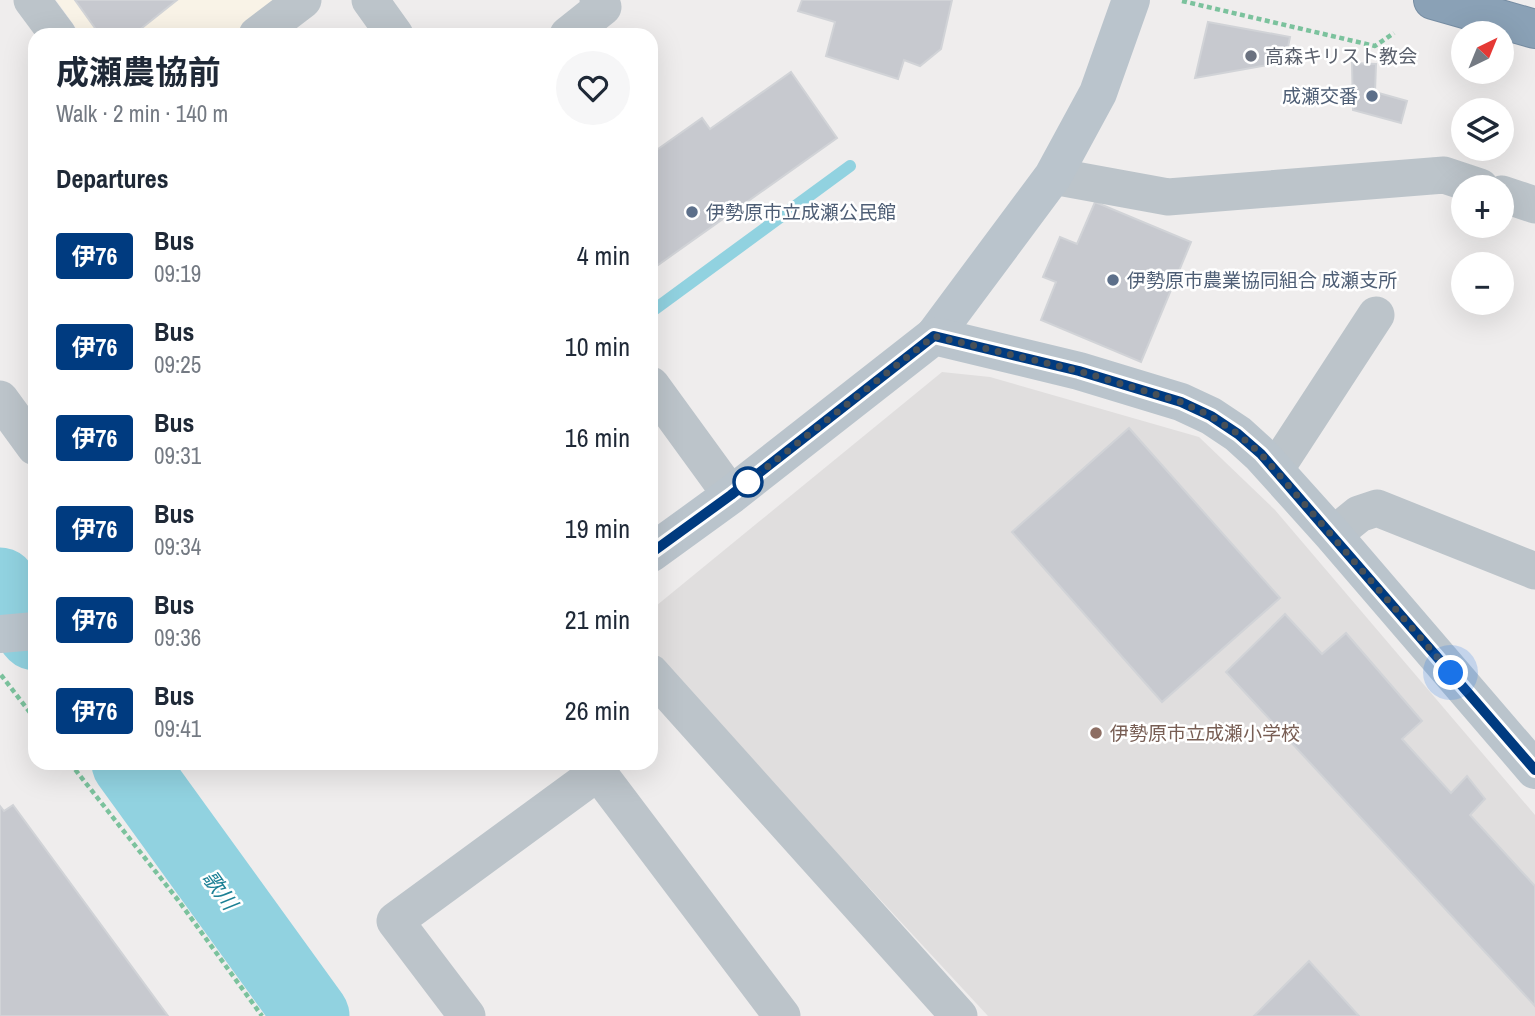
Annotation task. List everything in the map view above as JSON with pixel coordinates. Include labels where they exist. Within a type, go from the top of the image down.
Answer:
[{"type":"highway","points":[[1433,0],[1535,29]]},
{"type":"street","points":[[32,0],[53,28]]},
{"type":"street","points":[[266,28],[303,0]]},
{"type":"street","points":[[370,0],[390,28]]},
{"type":"street","points":[[658,548],[731,495],[934,336],[1053,176],[1098,93],[1131,0]]},
{"type":"street","points":[[580,28],[607,13]]},
{"type":"street","points":[[1053,176],[1168,197],[1444,175],[1451,177]]},
{"type":"street","points":[[1514,198],[1535,205]]},
{"type":"street","points":[[1275,470],[1376,333]]},
{"type":"street","points":[[934,336],[1079,371],[1181,402],[1211,416],[1238,434],[1275,470],[1535,770]]},
{"type":"street","points":[[658,395],[731,495]]},
{"type":"street","points":[[0,399],[28,437]]},
{"type":"street","points":[[1333,536],[1359,514],[1377,508],[1535,571]]},
{"type":"street","points":[[0,634],[28,632]]},
{"type":"street","points":[[658,681],[959,1016]]},
{"type":"street","points":[[467,1016],[395,921],[591,770]]},
{"type":"street","points":[[596,770],[782,1016]]},
{"type":"path","points":[[1182,1],[1376,46],[1394,33]]},
{"type":"path","points":[[0,674],[28,710]]},
{"type":"path","points":[[76,770],[178,900],[262,1016]]},
{"type":"shaded area","points":[[56,0],[277,0],[240,28],[76,28]]},
{"type":"shaded area","name":"伊勢原市立成瀬小学校","points":[[942,372],[990,377],[1199,437],[1275,510],[1535,815],[1535,1016],[988,1016],[658,660],[658,604]]},
{"type":"building","points":[[75,0],[177,0],[142,28],[95,28]]},
{"type":"building","points":[[802,0],[952,0],[941,49],[920,66],[904,60],[898,79],[826,56],[835,22],[798,11]]},
{"type":"building","points":[[1208,22],[1290,37],[1285,62],[1195,78]]},
{"type":"building","name":"成瀬交番","points":[[1352,63],[1376,64],[1375,92],[1407,101],[1401,123],[1353,110]]},
{"type":"building","name":"伊勢原市立成瀬公民館","points":[[791,72],[837,138],[658,265],[658,149],[702,118],[710,129]]},
{"type":"building","name":"伊勢原市農業協同組合 成瀬支所","points":[[1095,202],[1191,242],[1141,362],[1041,320],[1056,282],[1043,277],[1060,237],[1077,244]]},
{"type":"building","points":[[1129,428],[1280,598],[1162,702],[1012,532]]},
{"type":"building","points":[[1285,614],[1322,654],[1346,633],[1422,721],[1402,739],[1451,793],[1467,776],[1485,799],[1470,815],[1535,886],[1535,1006],[1226,672]]},
{"type":"building","points":[[13,805],[168,1016],[0,1016],[0,806],[4,811]]},
{"type":"building","points":[[1309,961],[1359,1016],[1254,1016]]},
{"type":"waterway","points":[[658,307],[850,166]]},
{"type":"waterway","name":"歌川","points":[[0,585],[28,623]]},
{"type":"waterway","name":"歌川","points":[[134,770],[312,1016]]},
{"type":"bus line","name":"伊76","points":[[658,549],[934,336],[1079,371],[1181,402],[1211,416],[1261,454],[1535,770]]},
{"type":"place","name":"高森キリスト教会","points":[[1251,56]]},
{"type":"place","name":"成瀬交番","points":[[1372,96]]},
{"type":"place","name":"伊勢原市立成瀬公民館","points":[[692,212]]},
{"type":"place","name":"伊勢原市農業協同組合 成瀬支所","points":[[1113,280]]},
{"type":"place","name":"伊勢原市立成瀬小学校","points":[[1096,733]]},
{"type":"route","points":[[748,482],[934,336],[1079,371],[1181,402],[1211,416],[1238,434],[1261,454],[1451,673]]}]
